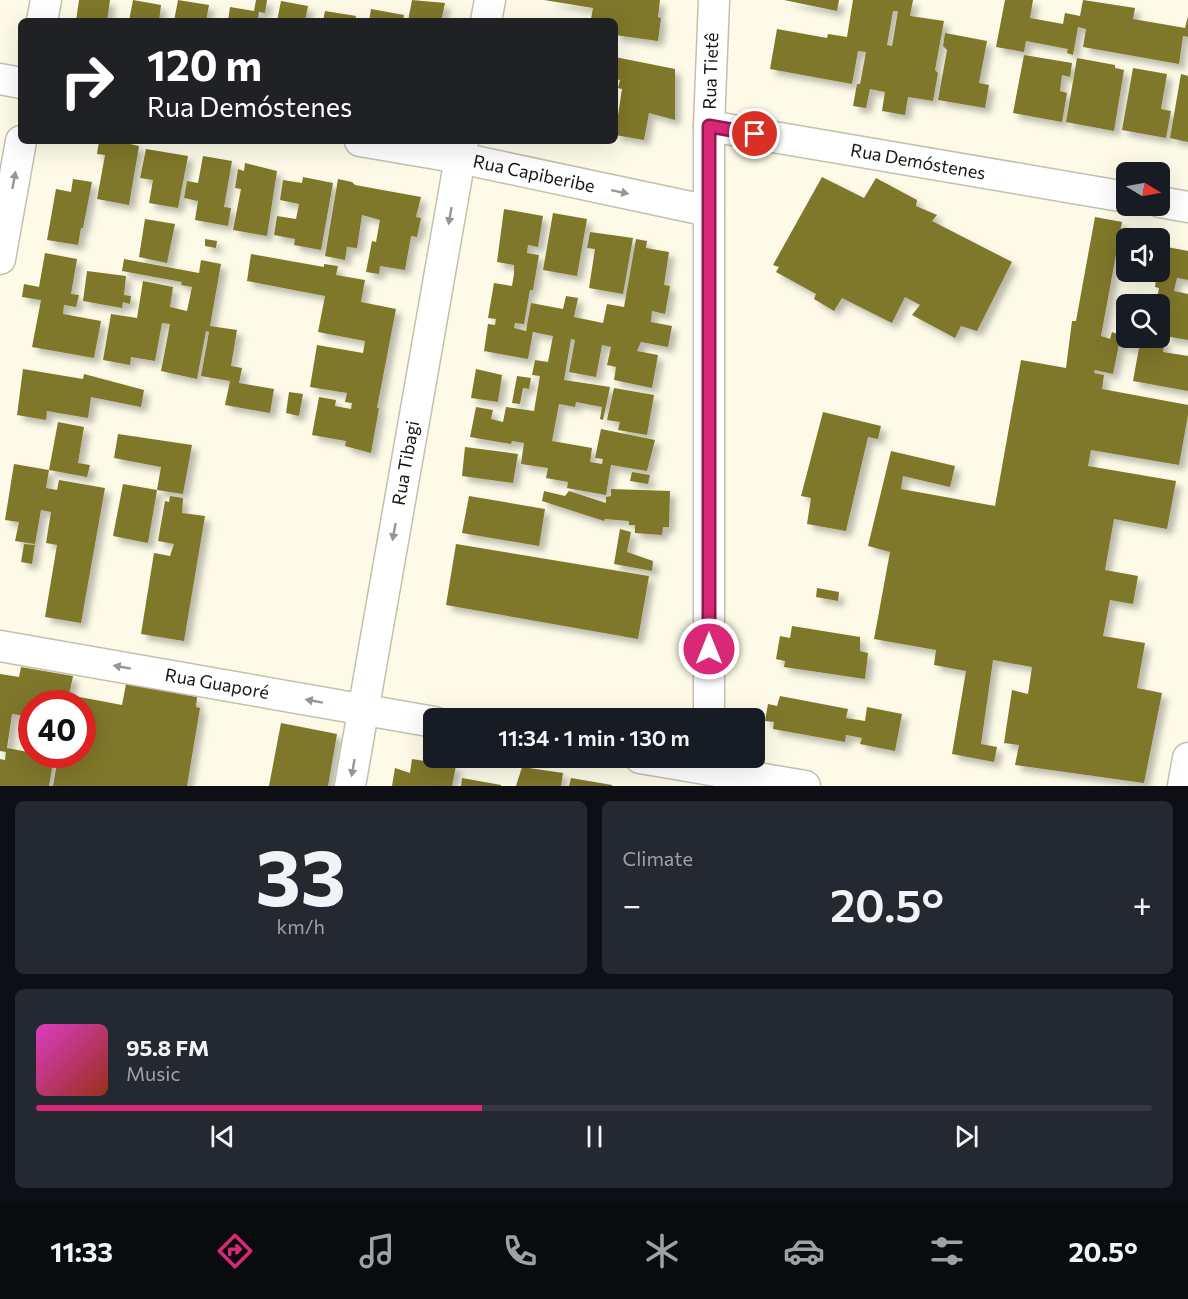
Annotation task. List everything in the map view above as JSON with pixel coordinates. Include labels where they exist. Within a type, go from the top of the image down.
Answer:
[{"type":"street","points":[[43,18],[46,0]]},
{"type":"street","points":[[487,18],[490,0]]},
{"type":"street","name":"Rua Tietê","points":[[709,708],[709,126],[714,0]]},
{"type":"street","points":[[0,80],[18,83]]},
{"type":"street","name":"Rua Demóstenes","points":[[709,126],[1116,195]]},
{"type":"street","points":[[0,259],[20,144]]},
{"type":"street","name":"Rua Capiberibe","points":[[394,144],[461,150],[709,211]]},
{"type":"street","name":"Rua Tibagi","points":[[350,786],[461,150]]},
{"type":"street","points":[[1170,204],[1188,207]]},
{"type":"street","name":"Rua Guaporé","points":[[0,646],[423,720]]},
{"type":"street","points":[[1183,786],[1188,758]]},
{"type":"street","points":[[693,768],[805,786]]},
{"type":"building","points":[[79,0],[110,0],[107,18],[76,18]]},
{"type":"building","points":[[133,0],[161,5],[159,18],[130,18]]},
{"type":"building","points":[[178,0],[209,5],[207,18],[175,18]]},
{"type":"building","points":[[256,0],[267,0],[265,13],[259,12],[258,18],[228,18],[230,7],[254,11]]},
{"type":"building","points":[[412,0],[445,3],[442,18],[409,18]]},
{"type":"building","points":[[544,0],[660,0],[658,17],[661,18],[658,41],[618,35],[618,18],[591,18],[593,8]]},
{"type":"building","points":[[784,0],[839,0],[837,11]]},
{"type":"building","points":[[853,0],[913,0],[910,16],[944,21],[935,70],[938,73],[933,101],[908,97],[905,115],[882,111],[885,92],[870,89],[866,108],[853,106],[866,52],[858,51],[852,84],[770,69],[777,29],[827,38],[828,34],[847,37]],"holes":[[[893,11],[898,11],[892,46],[887,45]]]},
{"type":"building","points":[[1005,0],[1033,0],[1030,18],[1063,24],[1065,13],[1080,16],[1083,0],[1135,8],[1133,19],[1185,28],[1188,16],[1188,37],[1183,36],[1179,64],[1083,47],[1086,29],[1078,27],[1073,55],[1067,53],[1068,49],[1026,41],[1024,52],[996,47]]},
{"type":"building","points":[[281,1],[308,6],[306,18],[278,18]]},
{"type":"building","points":[[371,9],[404,15],[404,18],[370,18]]},
{"type":"building","points":[[325,11],[356,16],[356,18],[324,18]]},
{"type":"building","points":[[945,33],[987,41],[979,83],[989,85],[985,108],[938,100],[947,50],[943,46]]},
{"type":"building","points":[[1024,55],[1072,63],[1070,77],[1062,75],[1060,91],[1067,93],[1062,122],[1013,113]]},
{"type":"building","points":[[618,58],[675,69],[675,120],[649,113],[644,140],[618,136],[622,89],[618,88],[620,80],[618,80]]},
{"type":"building","points":[[1077,58],[1115,65],[1115,68],[1124,70],[1114,131],[1066,122]]},
{"type":"building","points":[[1133,68],[1167,74],[1161,109],[1171,111],[1166,138],[1122,130]]},
{"type":"building","points":[[1181,74],[1188,76],[1188,142],[1170,138]]},
{"type":"building","points":[[99,144],[139,146],[129,205],[97,199],[105,155],[97,154]]},
{"type":"building","points":[[146,149],[188,156],[178,208],[149,203],[153,180],[140,178]]},
{"type":"building","points":[[203,156],[232,161],[224,207],[231,208],[228,226],[195,220],[198,201],[184,198],[187,181],[198,183]]},
{"type":"building","points":[[245,163],[277,171],[267,236],[233,230],[241,189],[235,188],[238,169],[244,171]]},
{"type":"building","points":[[303,177],[333,183],[321,250],[294,245],[295,239],[274,235],[277,216],[296,219],[299,204],[280,200],[283,180],[302,183]]},
{"type":"building","points":[[822,177],[864,198],[876,178],[917,200],[916,206],[937,215],[932,221],[1012,262],[977,331],[961,326],[955,338],[912,315],[920,305],[905,297],[892,323],[842,298],[834,311],[814,299],[816,294],[776,272],[779,267],[773,265]]},
{"type":"building","points":[[73,179],[92,182],[78,245],[47,240],[56,189],[71,192]]},
{"type":"building","points":[[338,179],[352,182],[355,185],[421,197],[416,217],[421,218],[417,237],[411,236],[405,270],[380,266],[379,274],[366,272],[372,241],[376,242],[380,220],[362,215],[357,248],[347,247],[345,260],[325,256]]},
{"type":"building","points":[[504,209],[543,216],[538,247],[528,245],[527,253],[539,255],[533,290],[530,290],[524,324],[515,323],[514,328],[526,331],[531,303],[563,309],[566,296],[578,298],[574,317],[603,323],[607,304],[624,307],[636,239],[647,241],[646,248],[669,252],[664,285],[670,286],[665,314],[652,311],[651,322],[672,326],[668,347],[641,342],[637,351],[658,355],[652,388],[614,380],[616,367],[607,365],[611,347],[602,345],[596,377],[569,372],[575,340],[571,339],[564,380],[610,387],[603,420],[600,419],[602,407],[576,402],[575,407],[559,404],[552,441],[592,448],[590,462],[602,464],[603,459],[595,458],[601,429],[655,440],[647,471],[611,465],[606,495],[567,488],[568,482],[546,478],[548,468],[521,464],[524,443],[512,441],[511,444],[470,437],[476,407],[493,410],[491,419],[503,422],[506,407],[534,411],[540,376],[532,375],[535,360],[548,362],[553,336],[533,332],[528,359],[484,351],[488,324],[495,325],[496,319],[488,318],[494,283],[512,286],[514,274],[514,265],[497,262]]},
{"type":"building","points":[[553,213],[587,219],[577,276],[543,270]]},
{"type":"building","points":[[1095,217],[1122,222],[1121,228],[1116,228],[1116,255],[1101,336],[1110,339],[1112,332],[1116,334],[1116,348],[1118,348],[1113,374],[1095,370],[1094,373],[1104,375],[1102,389],[1188,405],[1179,465],[1091,450],[1088,466],[1176,481],[1167,529],[1114,519],[1105,570],[1138,576],[1133,604],[1110,600],[1103,636],[1145,643],[1137,688],[1162,693],[1144,783],[1015,765],[1019,745],[1004,743],[1012,690],[1028,694],[1032,667],[993,660],[981,744],[997,747],[994,762],[952,754],[966,671],[934,665],[936,650],[874,639],[890,552],[868,546],[891,451],[955,466],[950,487],[903,476],[901,489],[995,506],[1021,360],[1066,368],[1072,321],[1076,321]]},
{"type":"building","points":[[145,219],[175,224],[167,263],[139,257]]},
{"type":"building","points":[[590,232],[633,238],[623,294],[589,288],[595,249],[587,248]]},
{"type":"building","points":[[205,239],[217,241],[216,248],[205,246]]},
{"type":"building","points":[[1170,248],[1188,251],[1188,280],[1177,278],[1174,291],[1188,294],[1188,340],[1170,337],[1170,294],[1158,294],[1159,288],[1155,287],[1156,282],[1170,282]]},
{"type":"building","points":[[45,253],[77,259],[71,294],[79,295],[76,307],[64,305],[63,314],[101,321],[94,358],[32,347],[41,300],[22,297],[24,284],[39,287]]},
{"type":"building","points":[[251,254],[324,267],[324,264],[338,266],[336,275],[365,280],[361,302],[396,309],[371,453],[345,446],[346,441],[312,435],[319,397],[336,400],[335,406],[351,409],[352,403],[345,402],[347,393],[310,387],[317,345],[363,353],[365,341],[318,332],[325,296],[247,281]]},
{"type":"building","points":[[124,259],[199,273],[201,260],[221,264],[210,326],[237,330],[231,366],[242,368],[239,383],[274,389],[270,413],[225,405],[230,381],[201,376],[209,332],[206,331],[197,379],[161,371],[170,324],[162,323],[155,361],[131,357],[130,365],[103,360],[111,314],[137,318],[143,281],[173,287],[170,307],[187,311],[192,287],[181,285],[182,282],[122,271]]},
{"type":"building","points":[[87,271],[126,276],[124,295],[131,296],[130,304],[123,302],[122,308],[83,301]]},
{"type":"building","points":[[1139,348],[1164,348],[1163,352],[1188,356],[1188,391],[1133,381]]},
{"type":"building","points":[[23,369],[83,379],[84,374],[144,390],[141,407],[91,397],[88,418],[47,411],[46,420],[17,415]]},
{"type":"building","points":[[476,369],[502,375],[498,402],[471,398]]},
{"type":"building","points":[[517,376],[531,378],[529,389],[523,388],[520,404],[512,403]]},
{"type":"building","points":[[614,388],[654,395],[647,435],[618,430],[620,422],[607,420]]},
{"type":"building","points":[[289,392],[303,394],[299,416],[286,413]]},
{"type":"building","points":[[823,412],[881,426],[878,439],[868,437],[846,531],[807,524],[811,498],[801,496]]},
{"type":"building","points":[[58,422],[84,427],[78,463],[90,465],[87,477],[49,470]]},
{"type":"building","points":[[118,434],[192,445],[183,494],[157,490],[161,467],[114,458]]},
{"type":"building","points":[[465,447],[518,454],[513,483],[462,476]]},
{"type":"building","points":[[14,464],[49,470],[46,488],[57,490],[59,480],[105,488],[81,623],[45,617],[57,545],[46,543],[51,512],[41,510],[35,544],[15,541],[19,522],[5,520]]},
{"type":"building","points":[[632,472],[650,475],[648,484],[630,481]]},
{"type":"building","points":[[123,484],[157,490],[148,543],[113,536]]},
{"type":"building","points":[[611,489],[670,491],[669,527],[663,527],[662,535],[635,533],[635,525],[629,525],[629,521],[605,519],[604,521],[542,501],[544,491],[565,496],[569,491],[606,503],[606,497],[611,496]]},
{"type":"building","points":[[170,496],[183,498],[182,513],[205,516],[184,641],[141,634],[154,553],[170,556],[174,544],[158,541],[165,501],[169,502]]},
{"type":"building","points":[[469,496],[545,509],[539,546],[462,533]]},
{"type":"building","points":[[620,529],[631,532],[627,552],[653,561],[652,571],[614,564]]},
{"type":"building","points":[[24,544],[35,545],[32,564],[21,562]]},
{"type":"building","points":[[456,544],[649,576],[638,639],[446,605]]},
{"type":"building","points":[[817,588],[839,592],[838,601],[816,597]]},
{"type":"building","points":[[792,626],[860,637],[860,651],[868,653],[865,679],[784,667],[785,661],[776,659],[780,636],[790,638]]},
{"type":"building","points":[[21,667],[73,676],[70,690],[18,690],[18,715],[12,714],[7,748],[18,750],[18,768],[52,768],[49,786],[0,786],[0,759],[5,760],[6,752],[0,751],[0,674],[19,677]]},
{"type":"building","points":[[126,684],[197,697],[196,707],[200,708],[187,786],[53,786],[56,768],[96,768],[96,700],[122,705]]},
{"type":"building","points":[[780,696],[848,709],[846,718],[865,721],[867,707],[902,714],[895,751],[860,744],[862,738],[852,736],[846,735],[845,742],[773,729],[774,722],[765,721],[768,704],[777,706]]},
{"type":"building","points":[[281,723],[337,734],[328,786],[269,786]]},
{"type":"building","points":[[412,759],[423,761],[423,768],[456,768],[452,786],[392,786],[395,768],[410,773]]},
{"type":"building","points":[[522,768],[563,773],[561,786],[516,786]]},
{"type":"building","points":[[462,778],[501,785],[501,786],[461,786]]},
{"type":"building","points":[[571,778],[612,785],[612,786],[569,786]]},
{"type":"route","points":[[709,649],[709,126],[755,134]]}]
